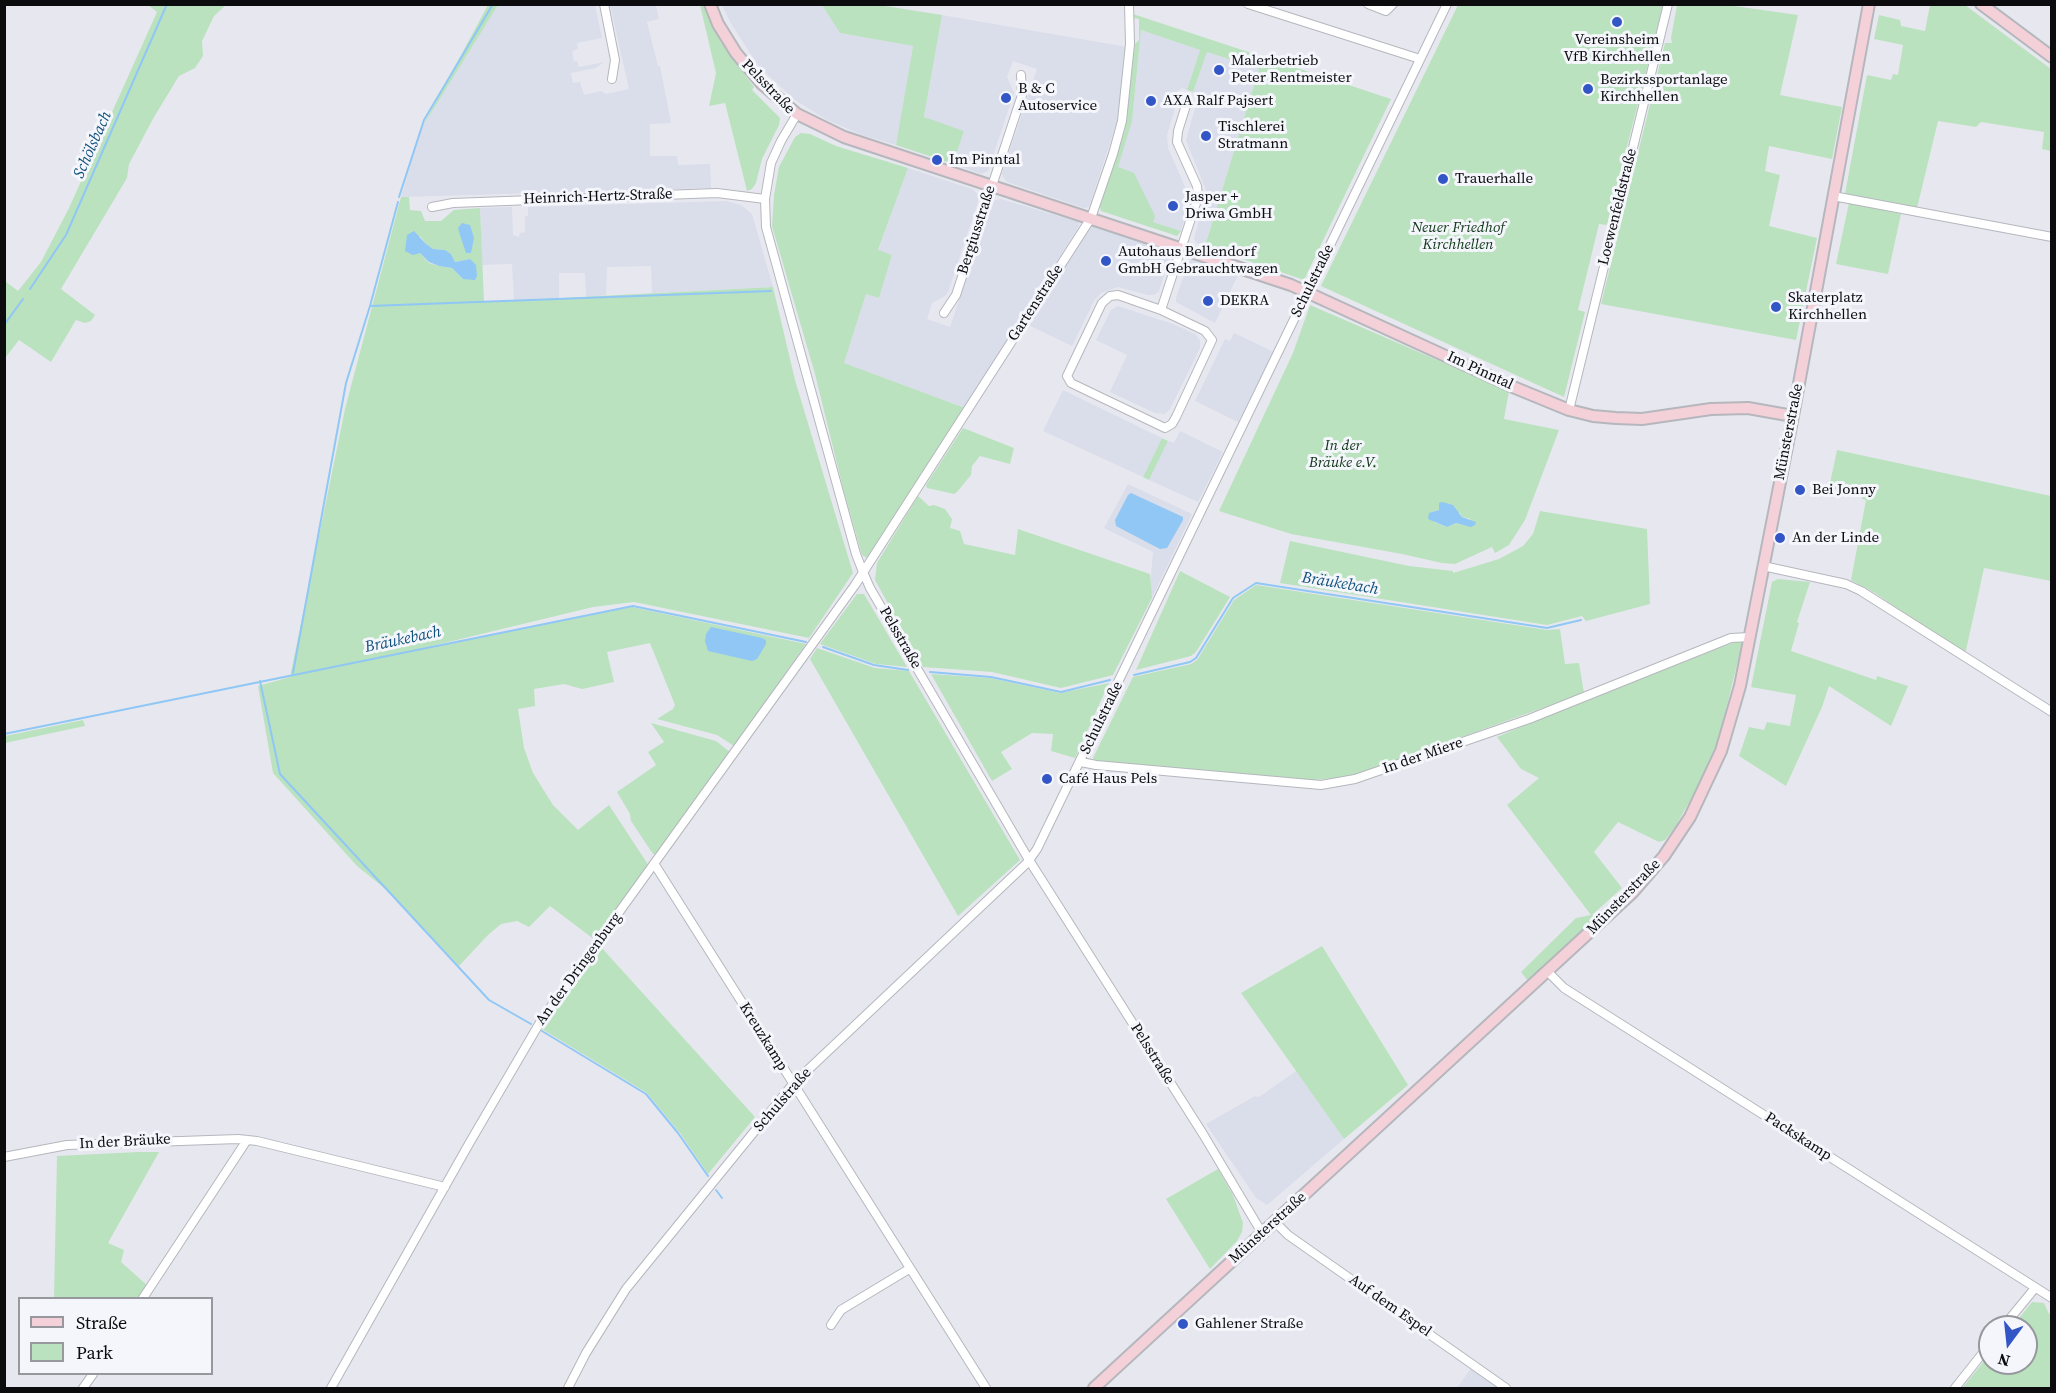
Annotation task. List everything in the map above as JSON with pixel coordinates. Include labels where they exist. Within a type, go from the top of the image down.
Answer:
[{"type":"main road","name":"Pelsstraße","points":[[710,4],[718,24],[736,53],[762,84],[797,114]]},
{"type":"main road","name":"Münsterstraße","points":[[1095,1388],[1633,892],[1664,856],[1690,817],[1721,751],[1740,686],[1793,416],[1869,4]]},
{"type":"main road","points":[[1981,4],[2052,57]]},
{"type":"main road","name":"Im Pinntal","points":[[797,114],[844,137],[1182,248],[1308,292],[1569,410],[1593,416],[1642,419],[1711,409],[1748,408],[1793,416]]},
{"type":"street","points":[[604,4],[615,60],[612,79]]},
{"type":"street","name":"Gartenstraße","points":[[863,572],[1090,218],[1122,121],[1130,44],[1129,4]]},
{"type":"street","points":[[1248,4],[1420,59]]},
{"type":"street","points":[[1368,4],[1386,11],[1393,4]]},
{"type":"street","name":"Schulstraße","points":[[568,1389],[586,1353],[627,1289],[793,1084],[1029,860],[1037,849],[1447,4]]},
{"type":"street","name":"Loewenfeldstraße","points":[[1569,410],[1668,4]]},
{"type":"street","name":"Bergiusstraße","points":[[944,312],[956,295],[1022,95],[1021,75]]},
{"type":"street","points":[[1161,310],[1198,197],[1197,186],[1177,142],[1187,102]]},
{"type":"street","name":"Pelsstraße","points":[[797,114],[771,163],[765,199],[766,227],[856,554],[863,572],[870,588],[1029,860],[1203,1134],[1262,1233]]},
{"type":"street","name":"Heinrich-Hertz-Straße","points":[[432,207],[453,203],[717,193],[765,199]]},
{"type":"street","points":[[1833,196],[2052,237]]},
{"type":"street","points":[[1118,295],[1161,310],[1205,331],[1212,340],[1172,424],[1166,428],[1071,383],[1067,376],[1102,303],[1110,296],[1118,295]]},
{"type":"street","points":[[1763,566],[1846,584],[1861,591],[2052,712]]},
{"type":"street","name":"An der Dringenburg","points":[[331,1389],[542,1019],[655,865],[863,572]]},
{"type":"street","name":"In der Miere","points":[[1081,762],[1321,785],[1355,779],[1528,719],[1731,638],[1750,637]]},
{"type":"street","name":"Kreuzkamp","points":[[655,865],[986,1389]]},
{"type":"street","name":"Packskamp","points":[[1548,972],[1574,994],[2052,1298]]},
{"type":"street","name":"In der Bräuke","points":[[4,1157],[67,1145],[170,1140],[247,1140],[445,1187]]},
{"type":"street","points":[[144,1297],[247,1140]]},
{"type":"street","name":"Auf dem Espel","points":[[1275,1222],[1288,1235],[1506,1389]]},
{"type":"street","points":[[831,1325],[841,1310],[909,1269]]},
{"type":"street","points":[[2013,1315],[2035,1288]]},
{"type":"street","points":[[1955,1389],[1978,1359]]},
{"type":"street","points":[[83,1388],[92,1375]]},
{"type":"shaded area","points":[[498,5],[595,5],[602,38],[577,43],[578,49],[572,51],[574,61],[577,61],[579,67],[604,62],[596,68],[571,73],[573,83],[580,82],[584,95],[601,91],[606,94],[629,89],[610,5],[656,5],[659,19],[647,22],[658,66],[660,66],[671,123],[650,124],[650,156],[677,156],[678,165],[710,164],[711,188],[401,197],[420,131]]},
{"type":"shaded area","points":[[722,5],[822,5],[840,33],[913,46],[896,145],[862,135],[827,120],[795,100],[759,67],[730,22]]},
{"type":"shaded area","points":[[942,15],[1127,47],[1118,119],[1089,207],[1084,208],[1007,182],[1003,177],[1002,173],[1037,69],[1013,61],[1007,77],[1014,93],[988,171],[982,174],[953,164],[964,131],[924,118]]},
{"type":"shaded area","points":[[1141,30],[1200,50],[1187,90],[1182,88],[1175,93],[1177,102],[1167,135],[1168,148],[1190,198],[1181,231],[1153,222],[1117,167],[1132,121]]},
{"type":"shaded area","points":[[1207,52],[1259,69],[1205,246],[1196,243],[1194,238],[1207,193],[1186,140],[1195,108],[1203,101],[1200,94],[1193,92]]},
{"type":"shaded area","points":[[908,168],[972,189],[979,195],[948,292],[932,303],[927,319],[950,327],[995,200],[1001,199],[1079,222],[1079,226],[965,408],[844,363],[866,294],[879,298],[892,255],[878,251]]},
{"type":"shaded area","points":[[726,201],[741,205],[752,214],[773,287],[652,293],[651,266],[607,267],[606,295],[586,297],[585,273],[559,273],[559,298],[514,300],[512,264],[482,265],[480,208],[512,207],[513,235],[519,237],[520,233],[525,232],[525,216],[528,216],[528,207]]},
{"type":"shaded area","points":[[1094,225],[1165,248],[1170,257],[1159,291],[1154,295],[1118,287],[1101,293],[1094,301],[1072,346],[1028,325],[1088,228]]},
{"type":"shaded area","points":[[1192,259],[1239,273],[1215,323],[1176,302],[1188,263]]},
{"type":"shaded area","points":[[1118,306],[1173,324],[1195,334],[1200,340],[1200,348],[1170,409],[1165,414],[1155,413],[1110,392],[1127,355],[1096,340],[1111,310]]},
{"type":"shaded area","points":[[1234,333],[1274,352],[1238,422],[1195,401],[1225,339],[1230,341]]},
{"type":"shaded area","points":[[1063,390],[1162,438],[1143,477],[1043,431]]},
{"type":"shaded area","points":[[1180,431],[1223,452],[1198,502],[1149,480],[1168,441],[1174,443]]},
{"type":"shaded area","points":[[1128,484],[1192,514],[1152,598],[1150,587],[1153,552],[1104,528]]},
{"type":"shaded area","points":[[1296,1071],[1344,1139],[1267,1205],[1256,1198],[1206,1124],[1255,1096],[1259,1097]]},
{"type":"shaded area","points":[[1471,1368],[1500,1388],[1457,1388]]},
{"type":"green space","points":[[148,5],[226,5],[214,16],[202,41],[203,56],[195,68],[179,76],[154,117],[129,164],[127,178],[61,289],[95,315],[91,321],[85,323],[76,320],[51,362],[19,340],[5,358],[5,281],[18,291],[41,262],[69,208],[157,12]]},
{"type":"green space","points":[[488,5],[498,5],[420,131]]},
{"type":"green space","points":[[700,5],[703,5],[720,41],[754,87],[752,90],[780,118],[779,125],[762,159],[756,183],[752,189],[747,191],[725,103],[709,106],[716,73]]},
{"type":"green space","points":[[822,5],[879,5],[942,15],[924,117],[964,131],[953,164],[896,145],[913,46],[840,33]]},
{"type":"green space","name":"Neuer Friedhof Kirchhellen","points":[[1458,5],[1663,5],[1607,225],[1599,224],[1578,310],[1585,312],[1564,397],[1321,286]]},
{"type":"green space","points":[[1677,5],[1727,5],[1798,15],[1780,95],[1842,107],[1832,159],[1769,146],[1765,171],[1780,175],[1769,226],[1817,238],[1796,340],[1601,304],[1665,43],[1672,43]]},
{"type":"green space","points":[[1930,5],[1965,5],[2051,69],[2051,151],[2042,149],[2044,132],[1981,122],[1976,127],[1938,121],[1917,208],[1845,194],[1867,75],[1891,80],[1893,74],[1898,75],[1903,45],[1874,39],[1879,15],[1900,20],[1901,26],[1925,31]]},
{"type":"green space","points":[[1133,14],[1391,99],[1304,280],[1205,246],[1259,69],[1207,52],[1193,92],[1187,90],[1200,50],[1141,30],[1132,121],[1118,167],[1134,173],[1155,216],[1153,222],[1181,231],[1177,236],[1101,211],[1100,207],[1125,130],[1135,44],[1139,40],[1139,19],[1133,18]]},
{"type":"green space","points":[[801,133],[810,134],[836,146],[908,168],[878,250],[892,255],[879,298],[866,294],[844,363],[965,408],[867,558],[862,555],[815,374],[772,226],[779,167],[795,137]]},
{"type":"green space","points":[[401,197],[409,197],[410,210],[421,211],[425,221],[441,221],[454,210],[480,208],[484,302],[773,287],[795,380],[853,573],[809,638],[634,602],[593,607],[407,652],[632,607],[806,644],[734,746],[717,735],[657,719],[673,709],[675,705],[650,643],[607,652],[614,682],[582,689],[564,684],[534,689],[535,706],[518,709],[524,748],[533,773],[553,805],[578,830],[609,805],[649,866],[595,940],[550,906],[529,927],[517,921],[501,924],[459,966],[388,891],[357,866],[273,773],[258,686],[290,677],[345,409]],"holes":[[[420,236],[433,249],[445,250],[451,254],[455,262],[470,259],[463,279],[452,268],[429,263],[420,253]]]},
{"type":"green space","points":[[1849,203],[1901,214],[1888,274],[1836,264]]},
{"type":"green space","name":"In der Bräuke e.V.","points":[[1310,305],[1509,391],[1504,419],[1559,430],[1525,520],[1509,545],[1495,553],[1492,547],[1455,564],[1442,563],[1291,534],[1219,511],[1293,353]],"holes":[[[1439,510],[1460,513],[1462,517],[1471,519],[1463,525],[1456,523],[1447,527],[1434,522],[1433,512]]]},
{"type":"green space","points":[[963,428],[1014,448],[1010,464],[980,456],[972,466],[971,475],[954,494],[927,488],[926,485]]},
{"type":"green space","points":[[1162,438],[1168,441],[1149,480],[1143,477]]},
{"type":"green space","points":[[1837,450],[2051,496],[2051,581],[1984,568],[1965,655],[1875,593],[1851,580],[1866,500],[1862,499],[1863,494],[1829,488]]},
{"type":"green space","points":[[918,496],[929,506],[934,505],[945,509],[952,519],[950,528],[960,531],[964,544],[1015,555],[1018,529],[1150,574],[1152,598],[1113,675],[1061,688],[992,672],[923,667],[875,580],[877,563]]},
{"type":"green space","points":[[1540,511],[1647,529],[1650,604],[1586,621],[1582,616],[1547,625],[1280,583],[1290,541],[1409,566],[1453,571],[1453,573],[1499,559],[1523,546],[1533,534]]},
{"type":"green space","points":[[1180,571],[1230,597],[1196,652],[1191,656],[1136,670]]},
{"type":"green space","points":[[1778,579],[1810,582],[1797,622],[1799,623],[1791,651],[1876,680],[1877,676],[1908,686],[1891,726],[1829,686],[1822,707],[1786,786],[1739,756],[1749,727],[1764,730],[1767,722],[1790,726],[1796,695],[1751,687],[1772,582]]},
{"type":"green space","points":[[1256,585],[1547,630],[1560,629],[1565,664],[1579,663],[1584,693],[1346,777],[1313,780],[1094,762],[1093,758],[1133,677],[1191,664],[1197,660],[1234,600]]},
{"type":"green space","points":[[857,594],[864,594],[907,667],[876,664],[820,644]]},
{"type":"green space","points":[[1740,640],[1742,644],[1719,738],[1698,787],[1675,827],[1665,840],[1659,842],[1618,822],[1594,852],[1622,888],[1592,915],[1598,918],[1594,923],[1528,981],[1521,972],[1576,918],[1591,915],[1507,805],[1539,778],[1521,769],[1497,737]]},
{"type":"green space","points":[[817,648],[875,668],[909,671],[1020,860],[958,916],[810,659]]},
{"type":"green space","points":[[931,674],[990,678],[1060,693],[1109,683],[1075,758],[1051,751],[1053,734],[1032,733],[1001,752],[1012,769],[992,781]]},
{"type":"green space","points":[[83,720],[85,726],[5,743],[5,736]]},
{"type":"green space","points":[[651,723],[716,741],[730,752],[658,854],[653,854],[631,821],[630,814],[617,792],[656,765],[648,752],[664,742]]},
{"type":"green space","points":[[600,946],[755,1117],[708,1174],[680,1133],[647,1093],[542,1029]]},
{"type":"green space","points":[[1322,946],[1408,1085],[1344,1139],[1241,993]]},
{"type":"green space","points":[[159,1152],[108,1243],[124,1250],[121,1262],[148,1286],[140,1297],[54,1297],[57,1156]]},
{"type":"green space","points":[[1218,1169],[1233,1195],[1243,1223],[1242,1232],[1237,1241],[1210,1269],[1166,1199]]},
{"type":"green space","points":[[2032,1302],[2044,1303],[2049,1314],[2051,1312],[2051,1388],[1962,1388],[1978,1369],[1978,1375],[2038,1375],[2038,1315],[2022,1315]]},
{"type":"water","points":[[462,223],[470,225],[474,238],[471,253],[466,253],[460,235],[458,228]]},
{"type":"water","points":[[414,231],[433,249],[445,250],[451,254],[455,262],[470,259],[476,265],[475,280],[463,279],[452,268],[429,262],[420,253],[413,255],[405,251],[407,235]]},
{"type":"water","points":[[1131,493],[1183,517],[1167,548],[1160,549],[1116,526],[1115,520]]},
{"type":"water","points":[[1439,503],[1453,505],[1462,517],[1476,522],[1475,525],[1471,527],[1456,523],[1447,527],[1428,519],[1429,513],[1439,510]]},
{"type":"water","points":[[711,627],[762,638],[766,640],[766,644],[757,659],[752,661],[708,651],[705,641],[706,634]]},
{"type":"waterway","name":"Schölsbach","points":[[30,289],[66,235],[167,4]]},
{"type":"waterway","points":[[399,197],[424,120],[493,4]]},
{"type":"waterway","points":[[293,673],[346,383],[370,306],[398,202]]},
{"type":"waterway","points":[[370,306],[771,291]]},
{"type":"waterway","name":"Schölsbach","points":[[4,325],[23,299]]},
{"type":"waterway","name":"Bräukebach","points":[[1134,675],[1190,662],[1196,658],[1233,598],[1256,583],[1547,628],[1581,620]]},
{"type":"waterway","name":"Bräukebach","points":[[4,734],[633,606],[806,642]]},
{"type":"waterway","name":"Bräukebach","points":[[823,647],[874,665],[908,670]]},
{"type":"waterway","name":"Bräukebach","points":[[930,672],[991,677],[1061,692],[1110,680]]},
{"type":"waterway","points":[[260,681],[280,774],[489,1000],[531,1024]]},
{"type":"waterway","points":[[542,1031],[646,1094],[678,1133],[708,1176]]},
{"type":"waterway","points":[[716,1190],[722,1198]]},
{"type":"place","name":"Vereinsheim VfB Kirchhellen","points":[[1617,22]]},
{"type":"place","name":"Malerbetrieb Peter Rentmeister","points":[[1219,70]]},
{"type":"place","name":"Bezirkssportanlage Kirchhellen","points":[[1588,89]]},
{"type":"place","name":"B & C Autoservice","points":[[1006,98]]},
{"type":"place","name":"AXA Ralf Pajsert","points":[[1151,101]]},
{"type":"place","name":"Tischlerei Stratmann","points":[[1206,136]]},
{"type":"place","name":"Im Pinntal","points":[[937,160]]},
{"type":"place","name":"Trauerhalle","points":[[1443,179]]},
{"type":"place","name":"Jasper + Driwa GmbH","points":[[1173,206]]},
{"type":"place","name":"Autohaus Bellendorf GmbH Gebrauchtwagen","points":[[1106,261]]},
{"type":"place","name":"DEKRA","points":[[1208,301]]},
{"type":"place","name":"Skaterplatz Kirchhellen","points":[[1776,307]]},
{"type":"place","name":"Bei Jonny","points":[[1800,490]]},
{"type":"place","name":"An der Linde","points":[[1780,538]]},
{"type":"place","name":"Café Haus Pels","points":[[1047,779]]},
{"type":"place","name":"Gahlener Straße","points":[[1183,1324]]}]
